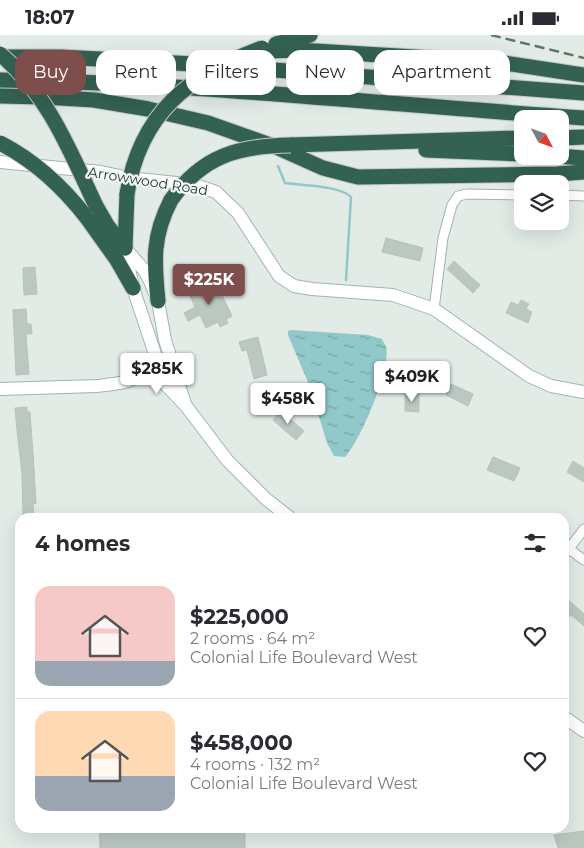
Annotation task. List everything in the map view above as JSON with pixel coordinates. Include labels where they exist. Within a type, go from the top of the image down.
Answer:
[{"type":"highway","points":[[257,50],[310,35]]},
{"type":"highway","points":[[276,51],[298,50],[498,63],[584,75]]},
{"type":"highway","points":[[0,55],[194,64],[584,93]]},
{"type":"highway","points":[[0,55],[28,82],[44,103],[59,128],[91,212],[133,288]]},
{"type":"highway","points":[[0,80],[74,81],[302,95],[387,104],[584,118]]},
{"type":"highway","points":[[125,248],[127,194],[133,165],[143,140],[159,115],[186,87]]},
{"type":"highway","points":[[0,96],[94,100],[148,109],[208,123],[276,147],[323,168],[358,177],[584,172]]},
{"type":"highway","points":[[569,137],[584,137]]},
{"type":"highway","points":[[158,301],[155,273],[156,241],[159,225],[171,200],[186,181],[195,172],[221,155],[250,147],[514,138]]},
{"type":"highway","points":[[0,143],[29,161],[107,225],[125,248]]},
{"type":"highway","points":[[319,144],[514,155]]},
{"type":"highway","points":[[569,157],[584,158]]},
{"type":"street","name":"Arrowwood Road","points":[[0,162],[101,172],[129,178],[195,185],[216,192],[238,213],[279,276],[294,286],[393,295],[434,309],[529,376],[551,386],[584,392]]},
{"type":"street","points":[[434,309],[443,238],[452,205],[458,196],[467,194],[514,195]]},
{"type":"street","points":[[569,195],[584,196]]},
{"type":"street","points":[[125,248],[133,288],[165,383],[186,406],[227,460],[266,499],[284,513]]},
{"type":"street","points":[[125,248],[144,270],[158,301],[170,359],[186,406]]},
{"type":"street","points":[[0,389],[97,386],[127,381],[170,359]]},
{"type":"street","points":[[569,548],[584,529]]},
{"type":"street","points":[[569,553],[584,560]]},
{"type":"street","points":[[569,720],[584,731]]},
{"type":"water","points":[[288,331],[368,335],[382,339],[386,346],[387,356],[380,386],[359,436],[345,457],[334,456],[327,443],[310,387],[288,335]]},
{"type":"building","points":[[386,238],[423,248],[420,261],[382,252]]},
{"type":"building","points":[[454,261],[480,285],[473,293],[447,269]]},
{"type":"building","points":[[35,267],[37,294],[24,295],[23,268]]},
{"type":"building","points":[[209,282],[210,286],[216,283],[232,316],[226,319],[228,323],[220,327],[218,322],[206,328],[200,315],[188,321],[184,313],[195,307],[190,296],[203,290],[201,286]]},
{"type":"building","points":[[521,300],[529,304],[526,309],[532,312],[528,323],[506,313],[511,302],[518,305]]},
{"type":"building","points":[[26,309],[27,324],[31,324],[32,334],[26,334],[29,374],[16,375],[13,310]]},
{"type":"building","points":[[258,337],[267,375],[254,379],[247,350],[242,351],[239,342]]},
{"type":"building","points":[[451,384],[473,394],[468,406],[446,395]]},
{"type":"building","points":[[405,394],[419,394],[419,412],[405,411]]},
{"type":"building","points":[[27,407],[27,412],[30,412],[36,503],[33,504],[34,513],[23,513],[22,474],[15,408]]},
{"type":"building","points":[[281,411],[304,431],[296,440],[273,420]]},
{"type":"building","points":[[493,457],[520,468],[514,481],[487,470]]},
{"type":"building","points":[[573,461],[584,468],[584,482],[567,472]]},
{"type":"building","points":[[569,600],[584,614],[584,626],[571,615],[569,617]]},
{"type":"building","points":[[584,831],[584,848],[558,848],[554,835]]},
{"type":"building","points":[[99,833],[245,833],[245,848],[100,848]]},
{"type":"waterway","points":[[278,166],[285,183],[330,188],[339,190],[351,197],[346,280]]},
{"type":"railway","points":[[491,35],[584,58]]}]
